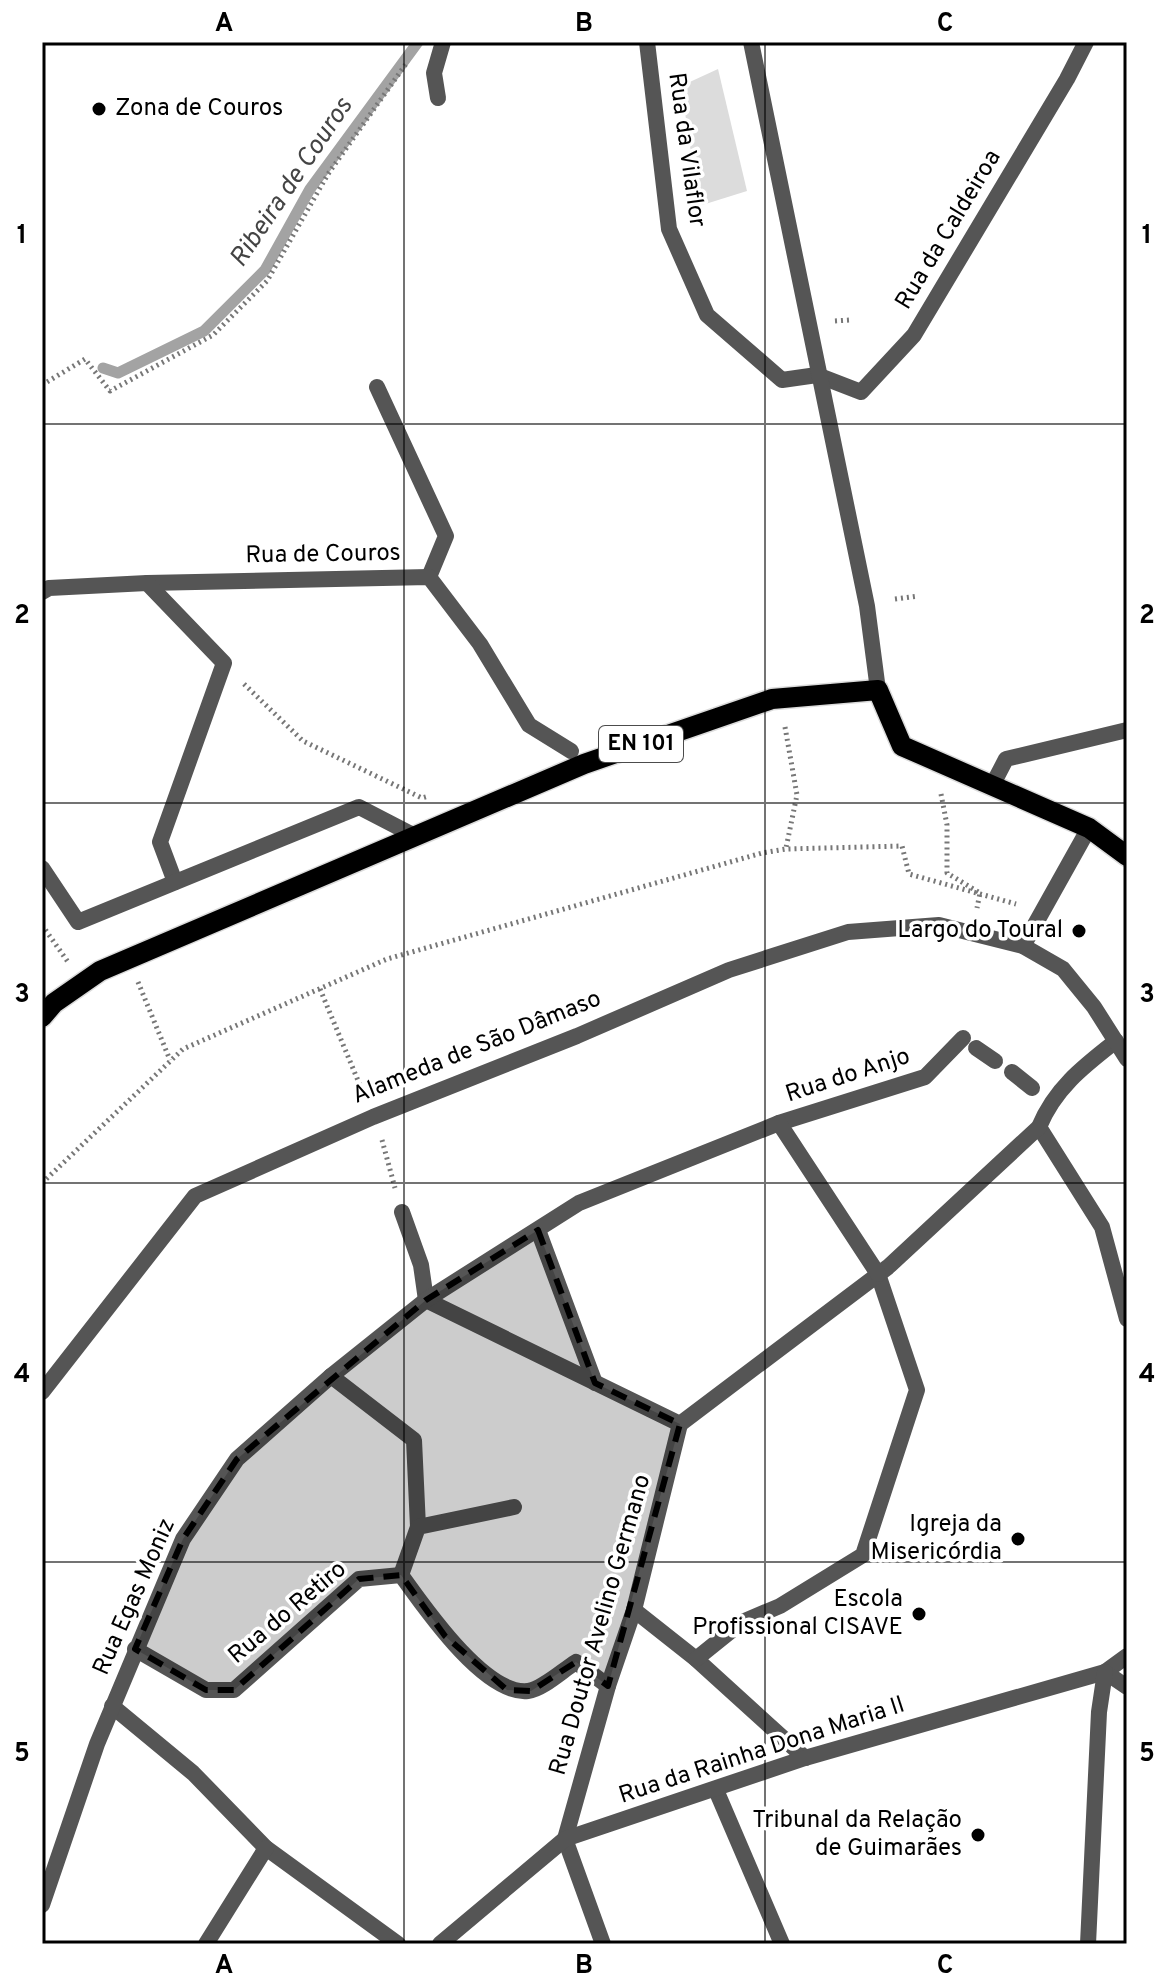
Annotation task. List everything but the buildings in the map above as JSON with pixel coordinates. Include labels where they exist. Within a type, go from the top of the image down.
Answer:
[{"type":"main road","points":[[878,690],[902,746],[1089,828],[1127,856]]},
{"type":"main road","name":"EN 101","points":[[42,1017],[54,1003],[100,971],[584,764],[772,699],[878,690]]},
{"type":"street","points":[[438,98],[434,73],[443,42]]},
{"type":"street","name":"Rua da Vilaflor","points":[[647,42],[669,229],[707,315],[782,380],[817,375]]},
{"type":"street","points":[[751,42],[817,375],[867,606],[878,690]]},
{"type":"street","name":"Rua da Caldeiroa","points":[[817,375],[861,392],[907,344],[1051,106],[1086,42]]},
{"type":"street","points":[[377,387],[446,536],[429,577]]},
{"type":"street","name":"Rua de Couros","points":[[44,587],[429,577],[480,644],[529,725],[571,751]]},
{"type":"street","points":[[147,583],[224,663],[160,842],[175,882]]},
{"type":"street","points":[[993,784],[1006,759],[1127,730]]},
{"type":"street","points":[[42,868],[78,922],[359,807],[415,836]]},
{"type":"street","points":[[1089,828],[1023,946],[1063,969],[1127,1059]]},
{"type":"street","name":"Alameda de São Dâmaso","points":[[42,1392],[195,1196],[373,1117],[577,1036],[729,970],[848,932],[939,925],[1023,946]]},
{"type":"street","points":[[402,1212],[421,1265],[426,1300],[680,1424],[878,1274],[1039,1127],[1051,1100],[1081,1069],[1116,1041]]},
{"type":"street","name":"Rua do Anjo","points":[[538,1230],[579,1203],[779,1123],[925,1077],[970,1043],[995,1061]]},
{"type":"street","points":[[1012,1072],[1032,1088]]},
{"type":"street","points":[[696,1659],[742,1622],[780,1606],[863,1555],[917,1390],[878,1274],[779,1123]]},
{"type":"street","points":[[1039,1127],[1102,1227],[1127,1319]]},
{"type":"street","points":[[538,1230],[595,1383]]},
{"type":"street","name":"Rua Egas Moniz","points":[[42,1905],[112,1706],[183,1539],[237,1459],[331,1376],[426,1300],[538,1230]]},
{"type":"street","points":[[331,1376],[414,1440],[418,1527],[401,1575],[445,1636],[507,1690],[531,1691],[576,1662],[608,1686]]},
{"type":"street","name":"Rua Doutor Avelino Germano","points":[[565,1839],[608,1686],[634,1610],[680,1424]]},
{"type":"street","points":[[418,1527],[514,1507]]},
{"type":"street","name":"Rua do Retiro","points":[[135,1649],[206,1690],[234,1690],[359,1579],[401,1575]]},
{"type":"street","points":[[634,1610],[696,1659],[805,1758]]},
{"type":"street","name":"Rua da Rainha Dona Maria II","points":[[440,1944],[565,1839],[805,1758],[1105,1672],[1127,1656]]},
{"type":"street","points":[[1088,1944],[1099,1712],[1105,1672],[1127,1687]]},
{"type":"street","points":[[112,1706],[193,1773],[266,1848],[398,1944]]},
{"type":"street","points":[[716,1790],[782,1944]]},
{"type":"street","points":[[565,1839],[603,1944]]},
{"type":"street","points":[[206,1944],[266,1848]]},
{"type":"path","points":[[42,385],[85,359],[110,391],[213,335],[267,281],[328,174],[414,53]]},
{"type":"path","points":[[835,321],[849,320]]},
{"type":"path","points":[[895,599],[918,596]]},
{"type":"path","points":[[224,663],[315,748],[422,798],[436,793]]},
{"type":"path","points":[[785,727],[797,795],[786,849]]},
{"type":"path","points":[[941,786],[947,825],[947,873],[980,893]]},
{"type":"path","points":[[42,1183],[183,1049],[387,959],[786,849],[902,846],[909,874],[1019,905]]},
{"type":"path","points":[[976,910],[980,893]]},
{"type":"path","points":[[42,925],[68,963]]},
{"type":"path","points":[[136,978],[170,1060]]},
{"type":"path","points":[[320,989],[366,1100]]},
{"type":"path","points":[[387,1155],[402,1212]]},
{"type":"highlighted area","points":[[538,1230],[595,1383],[680,1424],[608,1686],[576,1662],[531,1691],[507,1690],[445,1636],[401,1575],[359,1579],[234,1690],[206,1690],[135,1649],[183,1539],[237,1459],[426,1300]]},
{"type":"shaded area","points":[[718,69],[747,191],[699,206],[681,86]]},
{"type":"waterway","name":"Ribeira de Couros","points":[[103,368],[118,373],[204,331],[265,270],[310,189],[418,42]]},
{"type":"place","name":"Zona de Couros","points":[[99,109]]},
{"type":"place","name":"Largo do Toural","points":[[1079,931]]},
{"type":"place","name":"Igreja da Misericórdia","points":[[1018,1539]]},
{"type":"place","name":"Escola Profissional CISAVE","points":[[919,1614]]},
{"type":"place","name":"Tribunal da Relação de Guimarães","points":[[978,1835]]}]
